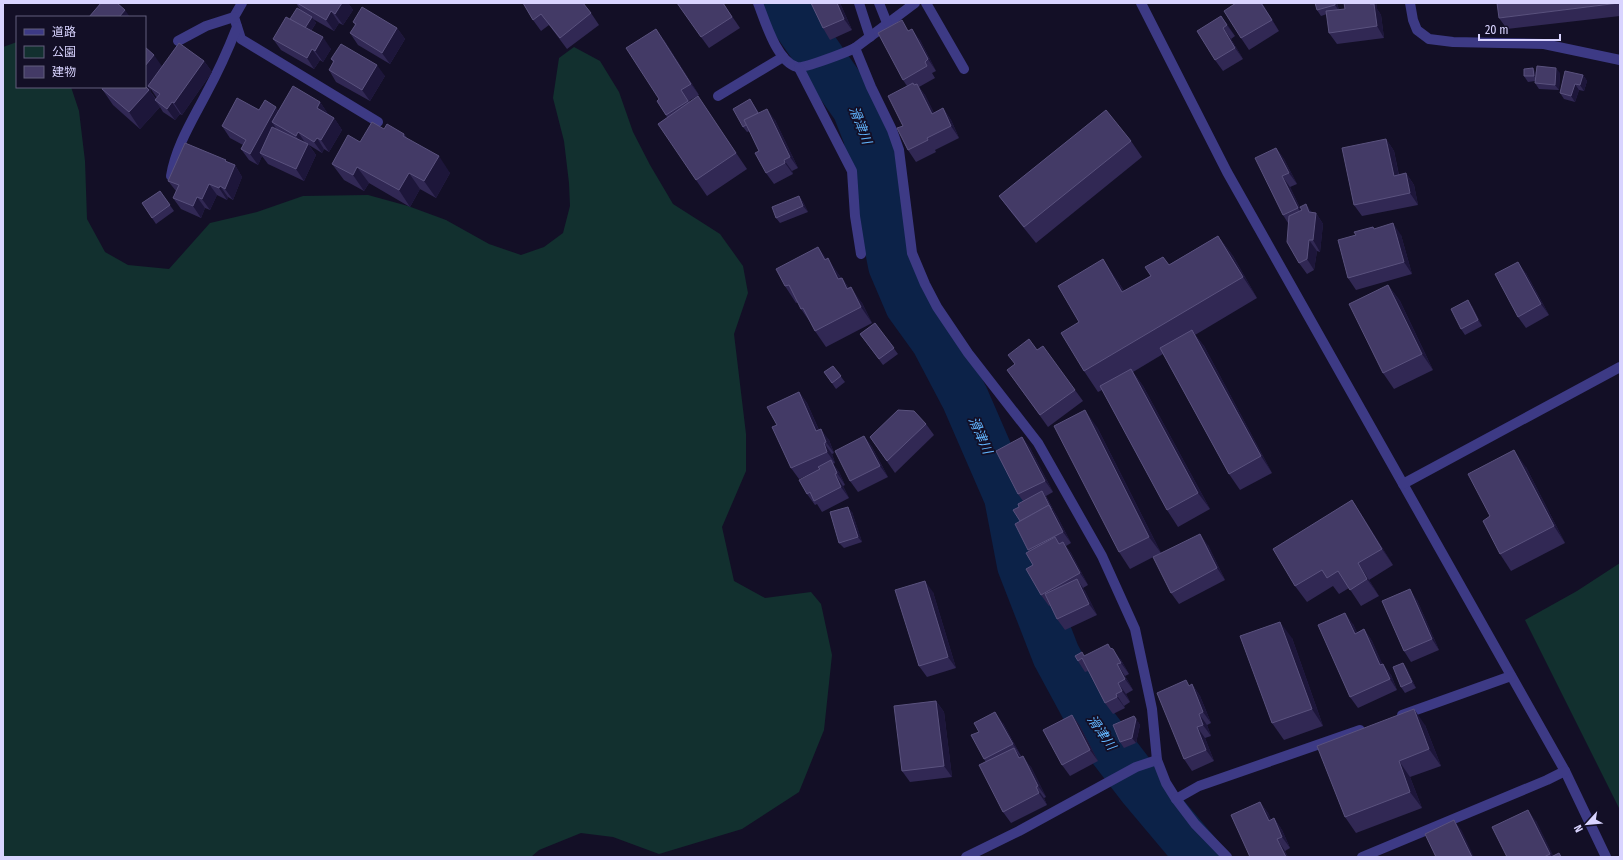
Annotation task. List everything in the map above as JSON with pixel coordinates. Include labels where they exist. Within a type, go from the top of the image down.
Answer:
[{"type":"street","points":[[171,176],[174,159],[181,141],[228,51],[242,3]]},
{"type":"street","points":[[758,3],[767,27],[783,57],[789,64],[802,67],[844,54],[870,37],[915,3]]},
{"type":"street","points":[[859,3],[870,37]]},
{"type":"street","points":[[880,3],[887,23]]},
{"type":"street","points":[[926,3],[964,69]]},
{"type":"street","points":[[1141,3],[1227,172],[1565,770],[1606,857]]},
{"type":"street","points":[[1410,3],[1413,20],[1417,30],[1429,39],[1453,42],[1544,44],[1620,60]]},
{"type":"street","points":[[178,41],[206,26],[236,22]]},
{"type":"street","points":[[236,22],[241,39],[378,122]]},
{"type":"street","points":[[854,48],[892,130],[899,150],[912,253],[925,284],[937,307],[968,353],[1023,422],[1046,455],[1102,556],[1135,629],[1152,709],[1158,760],[1166,783],[1195,824],[1227,857]]},
{"type":"street","points":[[718,96],[783,57]]},
{"type":"street","points":[[802,67],[852,170],[855,216],[861,254]]},
{"type":"street","points":[[1403,484],[1620,367]]},
{"type":"street","points":[[1394,718],[1511,676]]},
{"type":"street","points":[[1176,799],[1199,786],[1372,726]]},
{"type":"street","points":[[966,857],[1019,831],[1136,767],[1158,760]]},
{"type":"street","points":[[1362,857],[1547,780],[1565,770]]},
{"type":"green space","points":[[16,42],[16,88],[71,88],[79,111],[85,161],[87,219],[105,252],[128,265],[169,269],[210,223],[257,212],[303,196],[368,195],[408,206],[446,220],[489,244],[521,255],[544,247],[563,233],[570,206],[564,141],[553,98],[559,58],[574,47],[600,61],[619,92],[633,132],[673,204],[720,234],[743,266],[748,293],[734,334],[746,434],[746,471],[722,527],[734,581],[765,598],[811,592],[821,604],[832,655],[824,730],[799,792],[742,829],[659,854],[613,837],[581,833],[539,850],[531,857],[3,857],[3,47]]},
{"type":"green space","points":[[1620,563],[1620,810],[1525,620],[1577,591]]},
{"type":"building","points":[[101,3],[117,3],[125,10],[120,16],[90,16]]},
{"type":"building","points":[[297,3],[342,3],[335,14],[331,11],[326,20]]},
{"type":"building","points":[[523,3],[583,3],[591,13],[560,38],[541,14],[533,20]]},
{"type":"building","points":[[677,3],[723,3],[732,17],[701,37]]},
{"type":"building","points":[[811,3],[837,3],[844,19],[823,28]]},
{"type":"building","points":[[1236,3],[1261,3],[1272,20],[1241,38],[1224,11]]},
{"type":"building","points":[[1315,3],[1335,3],[1335,5],[1317,10]]},
{"type":"building","points":[[1344,3],[1374,4],[1377,26],[1329,33],[1326,11],[1345,9]]},
{"type":"building","points":[[1497,3],[1619,3],[1499,18]]},
{"type":"building","points":[[362,7],[397,28],[382,53],[350,33],[356,24],[353,22]]},
{"type":"building","points":[[297,8],[312,17],[305,28],[290,19]]},
{"type":"building","points":[[1221,16],[1227,25],[1223,28],[1235,48],[1215,60],[1197,31]]},
{"type":"building","points":[[286,17],[323,37],[315,51],[312,49],[307,58],[273,39]]},
{"type":"building","points":[[902,20],[908,31],[912,29],[928,59],[925,62],[927,66],[903,80],[878,33]]},
{"type":"building","points":[[656,29],[691,84],[681,90],[688,101],[666,115],[657,101],[659,99],[626,48]]},
{"type":"building","points":[[179,43],[204,61],[174,103],[172,102],[167,109],[155,100],[160,94],[148,86]]},
{"type":"building","points":[[341,44],[377,65],[362,90],[329,70],[334,61],[331,59]]},
{"type":"building","points":[[146,48],[154,55],[146,65]]},
{"type":"building","points":[[1537,66],[1556,68],[1555,85],[1535,83]]},
{"type":"building","points":[[1533,68],[1534,76],[1524,76],[1524,69]]},
{"type":"building","points":[[1565,71],[1583,75],[1580,85],[1575,84],[1571,96],[1560,93]]},
{"type":"building","points":[[913,83],[914,85],[917,84],[932,114],[943,108],[951,126],[927,138],[928,140],[908,150],[897,128],[903,126],[888,96]]},
{"type":"building","points":[[293,86],[320,102],[317,108],[334,118],[321,140],[317,138],[314,142],[298,132],[296,136],[272,122]]},
{"type":"building","points":[[146,87],[149,90],[129,112],[102,89]]},
{"type":"building","points":[[698,96],[736,153],[696,180],[658,124]]},
{"type":"building","points":[[237,98],[259,110],[265,100],[276,107],[250,154],[241,149],[246,140],[222,126]]},
{"type":"building","points":[[750,99],[758,113],[744,120],[747,124],[743,127],[733,109]]},
{"type":"building","points":[[767,109],[790,157],[784,160],[785,163],[766,173],[755,153],[759,151],[744,120]]},
{"type":"building","points":[[1106,110],[1131,141],[1024,227],[999,196]]},
{"type":"building","points":[[372,122],[384,129],[387,124],[404,134],[403,136],[439,156],[424,181],[409,173],[399,190],[357,167],[353,175],[332,164],[348,135],[360,142]]},
{"type":"building","points":[[272,127],[308,144],[296,169],[260,153]]},
{"type":"building","points":[[1386,139],[1394,176],[1406,173],[1410,193],[1354,205],[1342,148]]},
{"type":"building","points":[[185,143],[235,165],[225,189],[220,186],[219,188],[209,184],[202,199],[197,197],[193,206],[173,198],[179,185],[168,181]]},
{"type":"building","points":[[1276,148],[1289,173],[1282,176],[1298,208],[1283,215],[1255,158]]},
{"type":"building","points":[[160,191],[170,205],[152,218],[142,203]]},
{"type":"building","points":[[799,196],[803,206],[776,218],[772,207]]},
{"type":"building","points":[[1306,204],[1309,212],[1316,213],[1313,240],[1309,240],[1307,259],[1299,263],[1287,242],[1289,216],[1302,210],[1300,207]]},
{"type":"building","points":[[1393,223],[1404,262],[1348,278],[1338,240],[1356,235],[1354,232],[1373,227],[1374,229]]},
{"type":"building","points":[[1218,236],[1243,277],[1084,371],[1061,333],[1079,322],[1058,286],[1103,259],[1122,292],[1151,276],[1145,267],[1163,257],[1169,265]]},
{"type":"building","points":[[818,247],[825,260],[828,258],[838,279],[842,278],[847,289],[851,287],[861,307],[815,331],[803,308],[801,309],[789,285],[785,286],[776,269]]},
{"type":"building","points":[[1518,262],[1541,304],[1518,317],[1495,274]]},
{"type":"building","points":[[1388,285],[1422,354],[1383,373],[1349,304]]},
{"type":"building","points":[[1468,300],[1478,320],[1461,329],[1451,309]]},
{"type":"building","points":[[875,323],[894,348],[879,359],[860,334]]},
{"type":"building","points":[[1192,330],[1261,456],[1229,474],[1160,348]]},
{"type":"building","points":[[1029,339],[1037,350],[1043,346],[1075,390],[1040,415],[1007,370],[1015,364],[1008,355]]},
{"type":"building","points":[[833,366],[841,376],[832,383],[824,372]]},
{"type":"building","points":[[1131,369],[1198,493],[1167,510],[1100,386]]},
{"type":"building","points":[[799,392],[816,431],[821,429],[826,442],[824,443],[827,452],[791,468],[772,427],[777,425],[767,407]]},
{"type":"building","points":[[898,410],[914,411],[926,424],[887,461],[870,437]]},
{"type":"building","points":[[1085,410],[1149,537],[1119,552],[1054,426]]},
{"type":"building","points":[[864,436],[880,466],[850,481],[835,451]]},
{"type":"building","points":[[1022,437],[1045,481],[1018,494],[996,451]]},
{"type":"building","points":[[1514,450],[1554,526],[1500,554],[1483,521],[1490,516],[1468,474]]},
{"type":"building","points":[[831,460],[841,487],[814,501],[810,492],[807,494],[799,480],[820,469],[818,467]]},
{"type":"building","points":[[1042,491],[1049,505],[1020,521],[1013,510],[1019,507],[1018,504]]},
{"type":"building","points":[[1352,500],[1382,549],[1358,563],[1367,579],[1350,590],[1338,571],[1327,578],[1322,570],[1295,586],[1273,549]]},
{"type":"building","points":[[1049,505],[1063,532],[1028,550],[1015,524]]},
{"type":"building","points":[[848,507],[858,537],[839,543],[830,512]]},
{"type":"building","points":[[1200,534],[1217,568],[1171,593],[1153,557]]},
{"type":"building","points":[[1055,537],[1059,544],[1063,542],[1080,573],[1041,595],[1026,569],[1033,565],[1026,553]]},
{"type":"building","points":[[1077,579],[1089,604],[1057,619],[1045,594]]},
{"type":"building","points":[[925,581],[948,657],[919,666],[895,590]]},
{"type":"building","points":[[1410,589],[1432,639],[1404,651],[1382,601]]},
{"type":"building","points":[[1345,613],[1355,634],[1364,629],[1380,665],[1383,664],[1390,679],[1350,697],[1318,625]]},
{"type":"building","points":[[1280,622],[1312,709],[1272,723],[1240,636]]},
{"type":"building","points":[[1108,644],[1110,648],[1113,649],[1121,663],[1117,664],[1125,679],[1118,683],[1122,691],[1116,694],[1117,697],[1105,703],[1082,658],[1078,661],[1075,656],[1082,652],[1084,656]]},
{"type":"building","points":[[1403,663],[1412,682],[1401,687],[1393,667]]},
{"type":"building","points":[[1186,680],[1189,686],[1192,684],[1203,712],[1199,714],[1203,725],[1197,727],[1206,750],[1184,759],[1157,693]]},
{"type":"building","points":[[936,701],[944,766],[902,771],[894,706]]},
{"type":"building","points":[[1414,709],[1429,749],[1399,761],[1410,792],[1345,817],[1317,746]]},
{"type":"building","points":[[995,712],[1013,744],[984,759],[971,735],[979,732],[974,723]]},
{"type":"building","points":[[1072,715],[1090,750],[1062,765],[1043,730]]},
{"type":"building","points":[[1134,716],[1136,719],[1132,738],[1120,742],[1113,725]]},
{"type":"building","points":[[1014,748],[1019,758],[1023,756],[1038,786],[1036,787],[1039,793],[1003,812],[979,765]]},
{"type":"building","points":[[1260,802],[1269,821],[1274,818],[1282,837],[1277,839],[1286,857],[1250,857],[1231,815]]},
{"type":"building","points":[[1528,810],[1550,854],[1544,857],[1507,857],[1492,827]]},
{"type":"building","points":[[1454,820],[1472,857],[1436,857],[1425,834]]},
{"type":"building","points":[[1559,853],[1561,857],[1551,857]]},
{"type":"waterway","name":"滑津川","points":[[782,3],[856,108],[867,136],[892,265],[909,305],[935,341],[965,398],[1008,497],[1021,565],[1056,655],[1095,727],[1142,788],[1200,857]]}]
